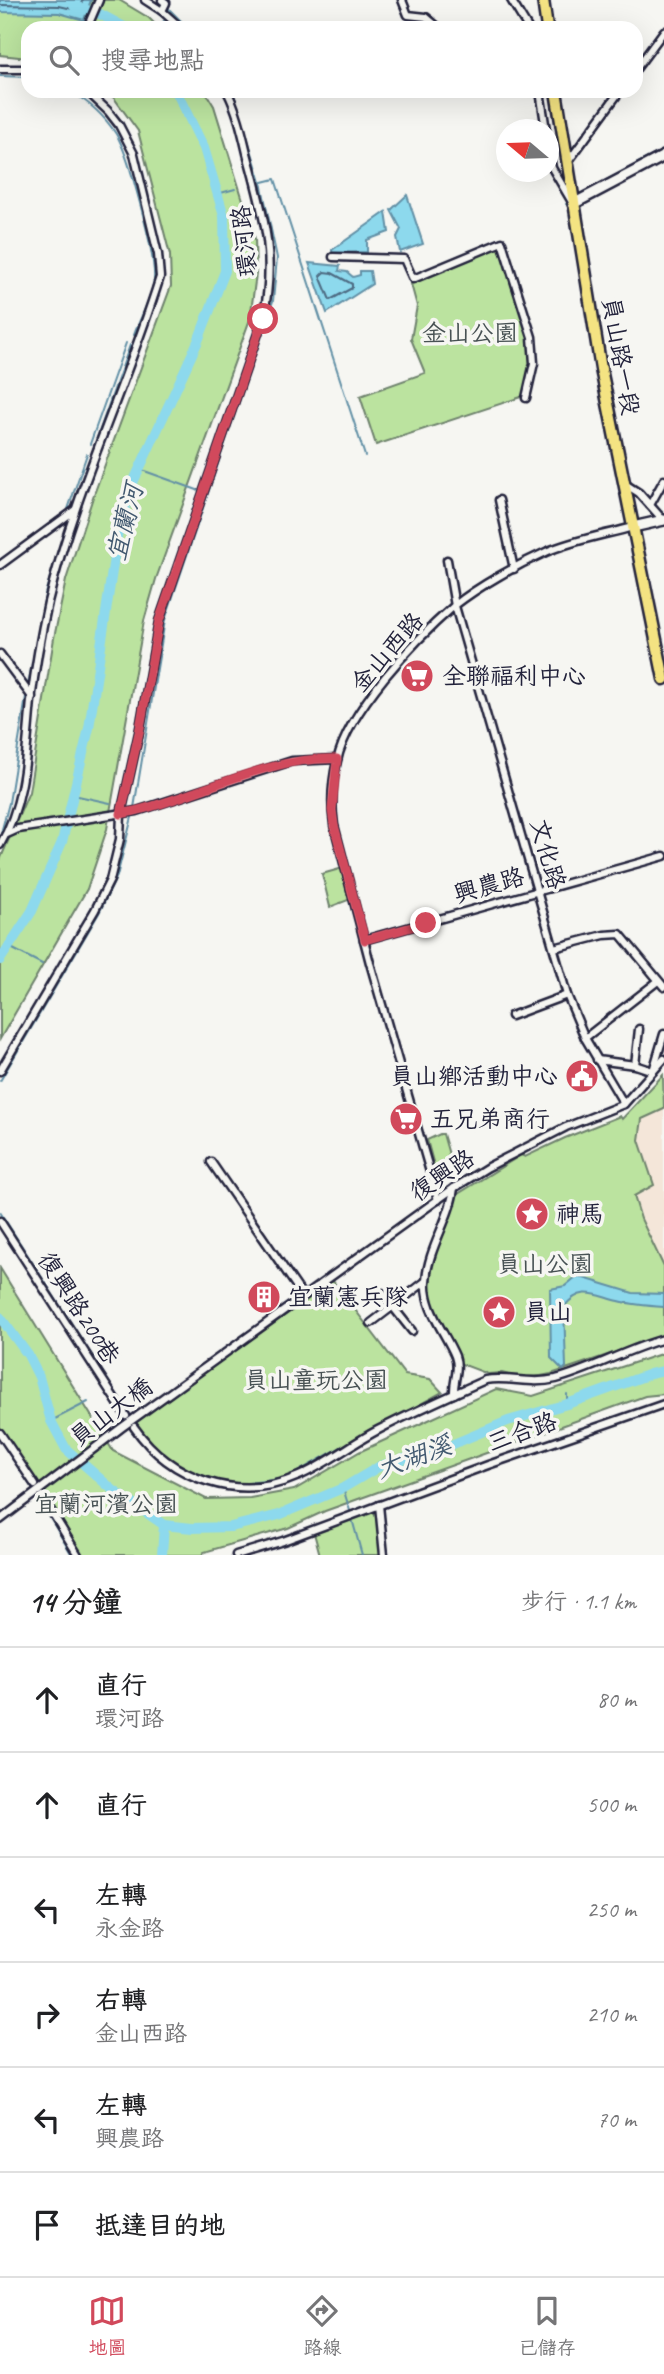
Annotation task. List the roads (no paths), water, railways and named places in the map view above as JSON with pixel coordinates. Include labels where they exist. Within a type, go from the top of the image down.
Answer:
[{"type":"main road","points":[[543,0],[546,21]]},
{"type":"main road","name":"員山路一段","points":[[557,98],[601,369],[664,679]]},
{"type":"street","points":[[90,21],[99,0]]},
{"type":"street","points":[[145,0],[173,21]]},
{"type":"street","points":[[162,0],[166,3],[162,11]]},
{"type":"street","points":[[402,0],[410,16],[426,17],[431,21]]},
{"type":"street","points":[[511,0],[524,21]]},
{"type":"street","points":[[643,60],[664,31]]},
{"type":"street","points":[[0,69],[21,69]]},
{"type":"street","points":[[0,845],[18,803],[23,782],[32,698],[48,604],[76,509],[160,277],[158,254],[138,166],[128,138],[94,98]]},
{"type":"street","name":"環河路","points":[[121,814],[159,621],[263,319],[270,269],[268,239],[241,128],[230,98]]},
{"type":"street","points":[[541,98],[544,119]]},
{"type":"street","points":[[567,163],[615,98]]},
{"type":"street","points":[[559,180],[573,204],[664,156]]},
{"type":"street","points":[[332,257],[404,259],[413,279],[502,242],[532,337],[534,363],[526,398]]},
{"type":"street","points":[[650,505],[664,480]]},
{"type":"street","points":[[623,482],[639,493],[664,520]]},
{"type":"street","points":[[499,500],[514,569]]},
{"type":"street","points":[[0,565],[76,509]]},
{"type":"street","points":[[633,527],[664,520]]},
{"type":"street","name":"金山西路","points":[[438,1200],[334,825],[332,810],[337,759],[348,734],[382,679],[455,606],[546,552],[633,527]]},
{"type":"street","name":"文化路","points":[[447,560],[455,606],[567,995],[585,1038],[624,1104]]},
{"type":"street","points":[[0,654],[32,698]]},
{"type":"street","points":[[3,837],[18,829],[121,814],[292,761],[337,759]]},
{"type":"street","points":[[0,1071],[110,880],[120,839],[121,814]]},
{"type":"street","name":"興農路","points":[[365,940],[664,856]]},
{"type":"street","points":[[554,947],[615,933],[624,938],[664,987]]},
{"type":"street","points":[[585,1038],[658,981]]},
{"type":"street","points":[[511,1016],[567,995]]},
{"type":"street","points":[[635,1065],[639,1028]]},
{"type":"street","points":[[597,1060],[635,1065],[653,1071],[664,1034]]},
{"type":"street","name":"復興路","points":[[246,1337],[454,1188],[488,1167],[566,1127],[624,1104],[664,1059]]},
{"type":"street","points":[[211,1162],[303,1296]]},
{"type":"street","points":[[454,1188],[453,1201],[437,1238],[426,1280],[429,1302],[456,1359],[454,1394]]},
{"type":"street","name":"復興路200巷","points":[[0,1221],[126,1416]]},
{"type":"street","points":[[371,1322],[426,1280]]},
{"type":"street","points":[[382,1293],[412,1331]]},
{"type":"street","name":"員山大橋","points":[[0,1520],[246,1337]]},
{"type":"street","points":[[134,1427],[155,1454],[184,1473],[221,1486],[276,1484],[299,1476],[377,1430],[485,1380],[528,1382],[555,1379],[664,1339]]},
{"type":"street","name":"三合路","points":[[236,1555],[283,1541],[577,1433],[664,1404]]},
{"type":"street","points":[[0,1433],[35,1485]]},
{"type":"street","points":[[42,1496],[78,1555]]},
{"type":"street","points":[[380,1505],[384,1555]]},
{"type":"water","points":[[0,0],[91,0],[84,20],[59,13],[0,12]]},
{"type":"water","points":[[407,195],[423,244],[400,252],[397,237],[401,229],[391,210]]},
{"type":"water","points":[[386,212],[389,232],[367,240],[367,252],[332,253],[332,250]]},
{"type":"water","points":[[309,263],[340,266],[339,271],[347,272],[353,277],[360,275],[360,271],[370,271],[372,284],[327,313]]},
{"type":"water","points":[[577,1276],[633,1293],[664,1294],[664,1307],[590,1294],[577,1296],[564,1307],[566,1367],[563,1370],[551,1358],[550,1289],[565,1286]]},
{"type":"waterway","name":"宜蘭河","points":[[74,6],[113,21]]},
{"type":"waterway","points":[[167,7],[181,21]]},
{"type":"waterway","points":[[0,76],[21,77]]},
{"type":"waterway","points":[[81,98],[96,110],[116,134],[128,162],[151,250],[153,286],[134,335]]},
{"type":"waterway","name":"宜蘭河","points":[[0,960],[32,911],[62,842],[89,728],[118,530],[132,485],[198,341],[225,271],[224,216],[204,148],[179,98]]},
{"type":"waterway","points":[[134,808],[165,620],[273,301],[277,258],[261,182],[235,98]]},
{"type":"waterway","points":[[636,164],[664,150]]},
{"type":"waterway","points":[[578,195],[631,167]]},
{"type":"waterway","points":[[263,182],[275,179],[365,456]]},
{"type":"waterway","points":[[217,194],[235,189]]},
{"type":"waterway","points":[[90,444],[126,343]]},
{"type":"waterway","points":[[94,446],[130,345]]},
{"type":"waterway","points":[[9,554],[67,512],[87,454]]},
{"type":"waterway","points":[[73,506],[90,457]]},
{"type":"waterway","points":[[139,469],[200,491]]},
{"type":"waterway","points":[[28,685],[46,590],[68,521]]},
{"type":"waterway","points":[[1,833],[9,803],[26,697]]},
{"type":"waterway","points":[[78,796],[110,803]]},
{"type":"waterway","points":[[0,1081],[99,913],[117,876],[132,817]]},
{"type":"waterway","points":[[9,947],[42,964]]},
{"type":"waterway","points":[[0,1212],[129,1413]]},
{"type":"waterway","name":"大湖溪","points":[[0,1317],[28,1355],[39,1377],[51,1421],[66,1449],[113,1490],[164,1525],[192,1528],[231,1527],[279,1515],[343,1488],[380,1466],[451,1445],[508,1421],[664,1371]]},
{"type":"waterway","points":[[567,1394],[567,1404]]},
{"type":"waterway","points":[[51,1421],[88,1402]]},
{"type":"waterway","points":[[292,1475],[369,1431]]},
{"type":"waterway","points":[[0,1440],[34,1491]]},
{"type":"waterway","points":[[241,1484],[280,1479]]},
{"type":"waterway","points":[[343,1488],[351,1514]]},
{"type":"waterway","points":[[37,1496],[72,1555]]},
{"type":"waterway","points":[[352,1519],[362,1555]]},
{"type":"waterway","points":[[162,1555],[164,1525]]},
{"type":"place","name":"全聯福利中心","points":[[417,676]]},
{"type":"place","name":"員山鄉活動中心","points":[[582,1076]]},
{"type":"place","name":"五兄弟商行","points":[[406,1119]]},
{"type":"place","name":"神馬","points":[[532,1214]]},
{"type":"place","name":"宜蘭憲兵隊","points":[[264,1297]]},
{"type":"place","name":"員山","points":[[499,1312]]},
{"type":"park label","name":"金山公園","points":[[470,333]]},
{"type":"park label","name":"員山公園","points":[[545,1264]]},
{"type":"park label","name":"員山童玩公園","points":[[316,1380]]},
{"type":"park label","name":"宜蘭河濱公園","points":[[106,1504]]}]
